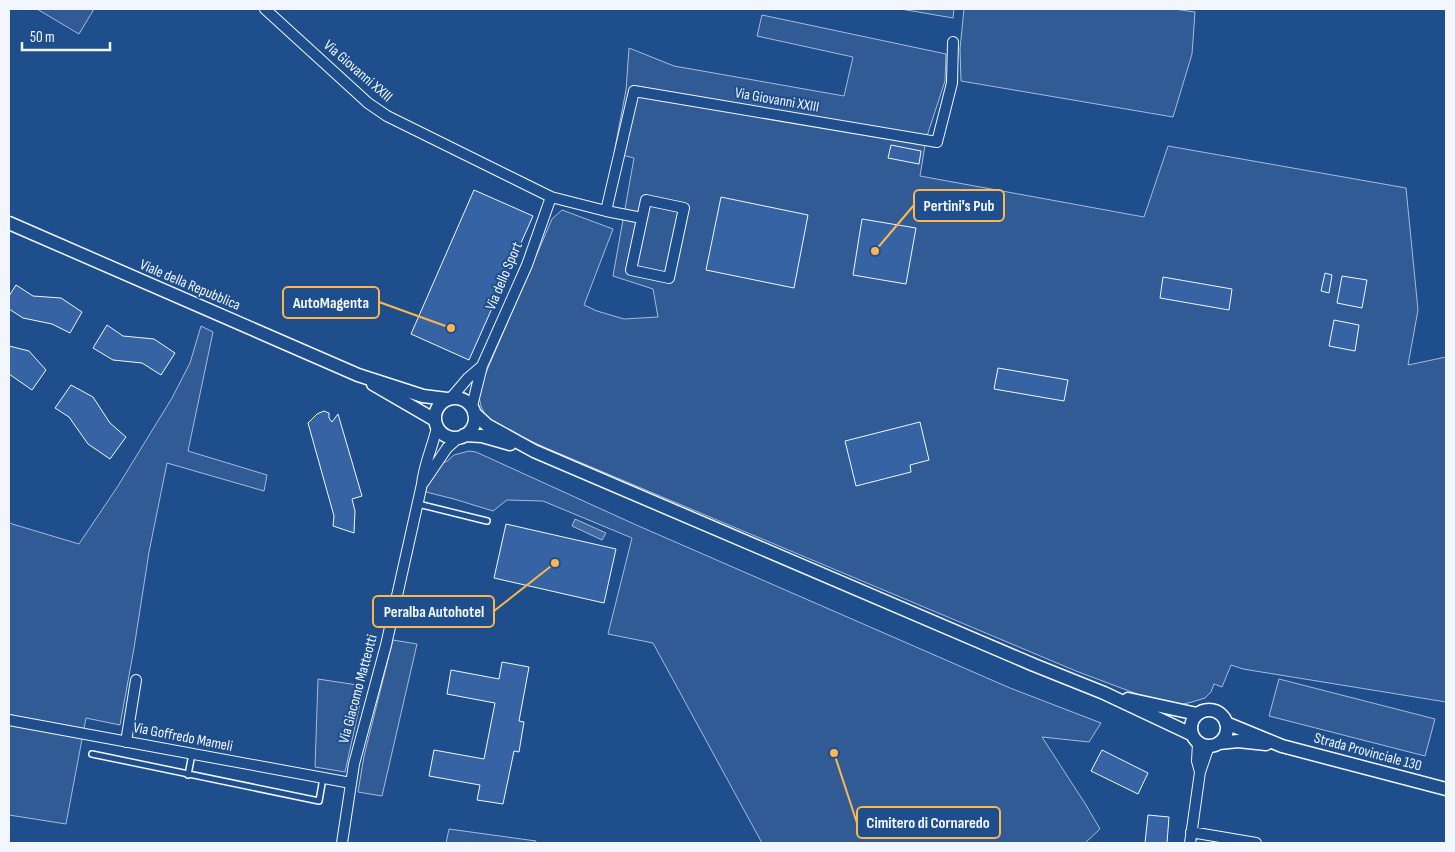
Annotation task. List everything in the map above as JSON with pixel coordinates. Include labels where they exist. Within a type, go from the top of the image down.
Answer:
[{"type":"street","name":"Via Giovanni XXIII","points":[[264,9],[368,103],[386,116],[551,197],[642,218]]},
{"type":"street","name":"Via Giovanni XXIII","points":[[606,211],[634,91],[937,142],[952,83],[953,42]]},
{"type":"street","name":"Via dello Sport","points":[[473,410],[482,366],[527,265],[551,197]]},
{"type":"street","points":[[646,200],[684,208],[670,278],[631,270],[642,218],[646,200]]},
{"type":"street","name":"Viale della Repubblica","points":[[9,223],[358,375],[423,396],[449,398]]},
{"type":"street","name":"Via dello Sport","points":[[449,398],[482,366]]},
{"type":"street","name":"Viale della Repubblica","points":[[358,375],[436,423]]},
{"type":"street","points":[[534,451],[489,438],[446,436],[436,423],[437,407],[449,398],[463,399],[482,420],[534,451],[1034,665],[1104,693],[1204,742],[1226,734],[1224,718],[1214,710],[1202,711],[1197,714],[1191,723],[1204,742]]},
{"type":"street","points":[[461,436],[473,426],[473,410]]},
{"type":"street","name":"Via Giacomo Matteotti","points":[[342,843],[354,764],[386,645],[424,472],[433,446],[436,423]]},
{"type":"street","name":"Via Giacomo Matteotti","points":[[422,484],[446,448],[461,436]]},
{"type":"street","points":[[126,742],[136,680]]},
{"type":"street","points":[[1104,693],[1197,714]]},
{"type":"street","name":"Via Goffredo Mameli","points":[[9,720],[351,783]]},
{"type":"street","name":"Strada Provinciale 130","points":[[1226,723],[1282,746],[1446,789]]},
{"type":"street","name":"Strada Provinciale 130","points":[[1204,742],[1238,741],[1282,746]]},
{"type":"street","points":[[1190,843],[1200,772],[1197,761],[1204,742]]},
{"type":"street","points":[[1191,832],[1256,843]]},
{"type":"lane","points":[[418,504],[487,521]]},
{"type":"lane","points":[[92,754],[319,802],[323,778]]},
{"type":"lane","points":[[188,775],[192,754]]},
{"type":"shaded area","points":[[37,9],[94,9],[79,34]]},
{"type":"shaded area","points":[[901,9],[954,9],[953,18]]},
{"type":"shaded area","points":[[964,9],[1174,9],[1195,12],[1192,54],[1173,117],[961,81],[960,49]]},
{"type":"shaded area","points":[[762,15],[946,54],[945,81],[926,139],[920,176],[1144,217],[1168,146],[1406,188],[1418,310],[1408,365],[1446,357],[1446,702],[1243,669],[1231,665],[1222,687],[1214,684],[1211,692],[1205,698],[1179,705],[1161,703],[1076,671],[546,448],[498,426],[486,417],[479,397],[482,382],[552,219],[562,210],[613,229],[584,305],[624,319],[658,317],[653,289],[613,276],[634,158],[614,153],[626,90],[629,48],[674,66],[844,96],[853,57],[757,36]]},
{"type":"shaded area","points":[[201,326],[213,332],[188,451],[267,475],[264,491],[167,463],[149,552],[120,725],[86,718],[66,824],[9,815],[9,523],[79,544],[118,486],[172,398],[190,363]]},
{"type":"shaded area","points":[[469,451],[476,452],[634,524],[1010,688],[1101,723],[1089,742],[1042,737],[1100,829],[1085,843],[762,843],[653,643],[608,634],[632,538],[543,501],[507,500],[493,511],[426,492],[427,486],[440,462],[446,462],[454,455]]},
{"type":"shaded area","points":[[575,519],[606,533],[602,540],[572,526]]},
{"type":"shaded area","points":[[393,640],[417,644],[382,796],[358,792],[364,756]]},
{"type":"shaded area","points":[[318,679],[364,686],[345,772],[315,767]]},
{"type":"shaded area","points":[[1279,679],[1435,719],[1425,756],[1269,716]]},
{"type":"shaded area","points":[[449,829],[536,841],[535,843],[446,843]]},
{"type":"building","points":[[891,145],[921,151],[919,164],[888,158]]},
{"type":"building","points":[[474,190],[533,216],[469,360],[411,334]]},
{"type":"building","points":[[721,197],[808,215],[794,288],[706,270]]},
{"type":"building","points":[[862,219],[916,228],[906,284],[853,275]]},
{"type":"building","points":[[1325,273],[1332,275],[1329,293],[1321,291]]},
{"type":"building","points":[[1342,276],[1367,280],[1362,308],[1337,303]]},
{"type":"building","points":[[1163,277],[1232,289],[1229,310],[1160,298]]},
{"type":"building","points":[[16,285],[33,296],[61,298],[82,312],[70,333],[52,324],[23,318],[9,309],[9,296]]},
{"type":"building","points":[[1334,320],[1359,325],[1355,351],[1329,346]]},
{"type":"building","points":[[107,325],[123,336],[154,339],[175,353],[161,375],[142,363],[113,360],[93,348]]},
{"type":"building","points":[[9,346],[29,351],[46,370],[32,390],[9,374]]},
{"type":"building","points":[[998,368],[1068,380],[1064,401],[994,389]]},
{"type":"building","points":[[71,385],[93,397],[110,423],[126,437],[110,459],[88,444],[69,417],[55,408]]},
{"type":"building","points":[[324,411],[329,413],[329,418],[332,422],[338,414],[362,496],[352,499],[355,511],[354,533],[333,526],[334,516],[308,423],[317,414]]},
{"type":"building","points":[[920,422],[929,460],[910,465],[911,472],[856,486],[845,441]]},
{"type":"building","points":[[506,524],[616,549],[604,603],[494,578]]},
{"type":"building","points":[[502,662],[529,667],[519,721],[524,722],[519,752],[514,751],[503,804],[477,800],[480,785],[429,776],[434,750],[484,759],[495,703],[447,694],[451,670],[499,679]]},
{"type":"building","points":[[1102,750],[1148,773],[1138,794],[1091,771]]},
{"type":"building","points":[[1148,815],[1169,817],[1167,843],[1145,843]]},
{"type":"place","name":"Pertini's Pub","points":[[875,251]]},
{"type":"place","name":"AutoMagenta","points":[[451,328]]},
{"type":"place","name":"Peralba Autohotel","points":[[555,563]]},
{"type":"place","name":"Cimitero di Cornaredo","points":[[834,753]]}]
